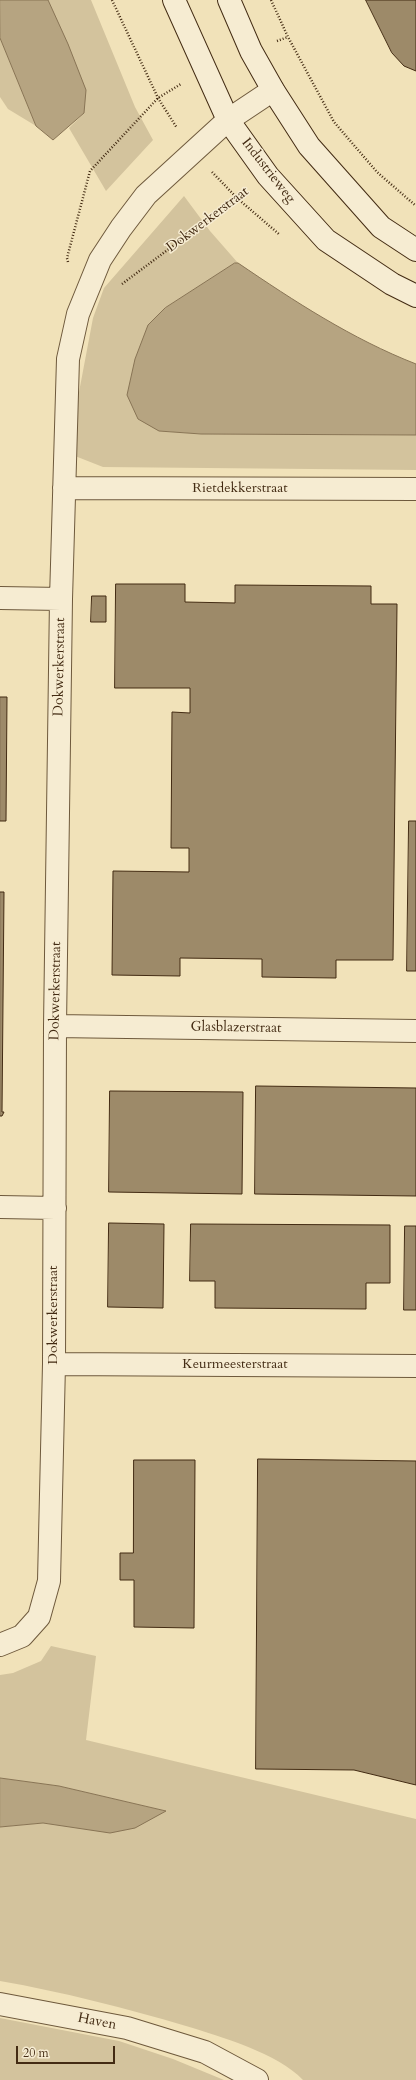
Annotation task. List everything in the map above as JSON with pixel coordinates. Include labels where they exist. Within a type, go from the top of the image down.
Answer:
[{"type":"street","name":"Industrieweg","points":[[174,0],[228,120],[268,176],[326,240],[392,284],[416,296]]},
{"type":"street","points":[[229,0],[251,51],[273,90],[309,146],[381,227],[416,250]]},
{"type":"street","name":"Dokwerkerstraat","points":[[0,1645],[22,1636],[40,1617],[49,1581],[54,1364],[55,1026],[61,599],[68,359],[78,314],[100,260],[121,228],[146,195],[228,120],[273,90]]},
{"type":"street","name":"Rietdekkerstraat","points":[[64,488],[416,489]]},
{"type":"street","points":[[0,598],[61,599]]},
{"type":"street","name":"Glasblazerstraat","points":[[55,1026],[416,1031]]},
{"type":"street","points":[[0,1207],[55,1208]]},
{"type":"street","name":"Keurmeesterstraat","points":[[54,1364],[416,1366]]},
{"type":"street","name":"Haven","points":[[0,2004],[128,2028],[205,2052],[256,2080]]},
{"type":"path","points":[[271,0],[288,37],[334,122],[377,172],[416,206]]},
{"type":"path","points":[[251,51],[288,37]]},
{"type":"path","points":[[68,265],[67,258],[90,171],[158,98],[205,69]]},
{"type":"path","points":[[309,146],[334,122]]},
{"type":"path","name":"Dokwerkerstraat","points":[[117,287],[268,176]]},
{"type":"shaded area","points":[[0,0],[48,0],[68,44],[86,90],[84,113],[53,140],[36,126],[0,38]]},
{"type":"shaded area","points":[[48,0],[91,0],[135,107],[153,140],[106,191],[69,128],[84,113]]},
{"type":"shaded area","points":[[0,38],[36,126],[8,109],[0,97]]},
{"type":"shaded area","points":[[184,196],[210,231],[238,263],[165,308],[159,431],[201,434],[416,435],[416,470],[103,467],[75,456],[76,408],[93,318],[104,288]]},
{"type":"shaded area","points":[[235,263],[238,263],[302,305],[346,331],[416,364],[416,435],[201,434],[159,431],[138,419],[127,395],[135,359],[148,325],[165,308]]},
{"type":"shaded area","points":[[51,1646],[96,1656],[86,1740],[416,1819],[416,2080],[303,2080],[292,2070],[264,2054],[216,2035],[94,2001],[0,1981],[0,1827],[43,1823],[62,1825],[166,1811],[59,1786],[0,1778],[0,1675],[13,1673],[41,1661]]},
{"type":"shaded area","points":[[0,1778],[59,1786],[166,1811],[135,1828],[110,1833],[43,1823],[0,1827]]},
{"type":"shaded area","points":[[0,2018],[119,2041],[173,2059],[224,2080],[0,2080]]},
{"type":"building","points":[[366,0],[416,0],[416,71],[404,66],[392,53]]},
{"type":"building","points":[[116,584],[185,584],[185,602],[235,603],[235,585],[371,586],[371,604],[397,604],[393,960],[336,960],[336,978],[262,977],[262,959],[180,958],[180,976],[112,975],[113,871],[189,872],[189,848],[171,848],[172,712],[190,713],[190,688],[115,688]]},
{"type":"building","points":[[92,596],[106,596],[106,622],[91,622]]},
{"type":"building","points":[[0,697],[7,697],[6,821],[0,821]]},
{"type":"building","points":[[409,821],[416,821],[416,971],[407,971]]},
{"type":"building","points":[[0,892],[4,892],[2,1112],[4,1112],[2,1116],[0,1116]]},
{"type":"building","points":[[256,1086],[416,1088],[416,1196],[255,1194]]},
{"type":"building","points":[[110,1091],[243,1092],[242,1194],[109,1192]]},
{"type":"building","points":[[109,1223],[164,1224],[163,1308],[108,1307]]},
{"type":"building","points":[[191,1224],[390,1225],[390,1283],[366,1283],[366,1309],[215,1308],[215,1281],[190,1281]]},
{"type":"building","points":[[405,1226],[416,1226],[416,1310],[404,1310]]},
{"type":"building","points":[[258,1459],[416,1461],[416,1785],[354,1770],[256,1769]]},
{"type":"building","points":[[134,1460],[195,1460],[194,1628],[134,1627],[134,1580],[120,1580],[120,1553],[133,1553]]}]
